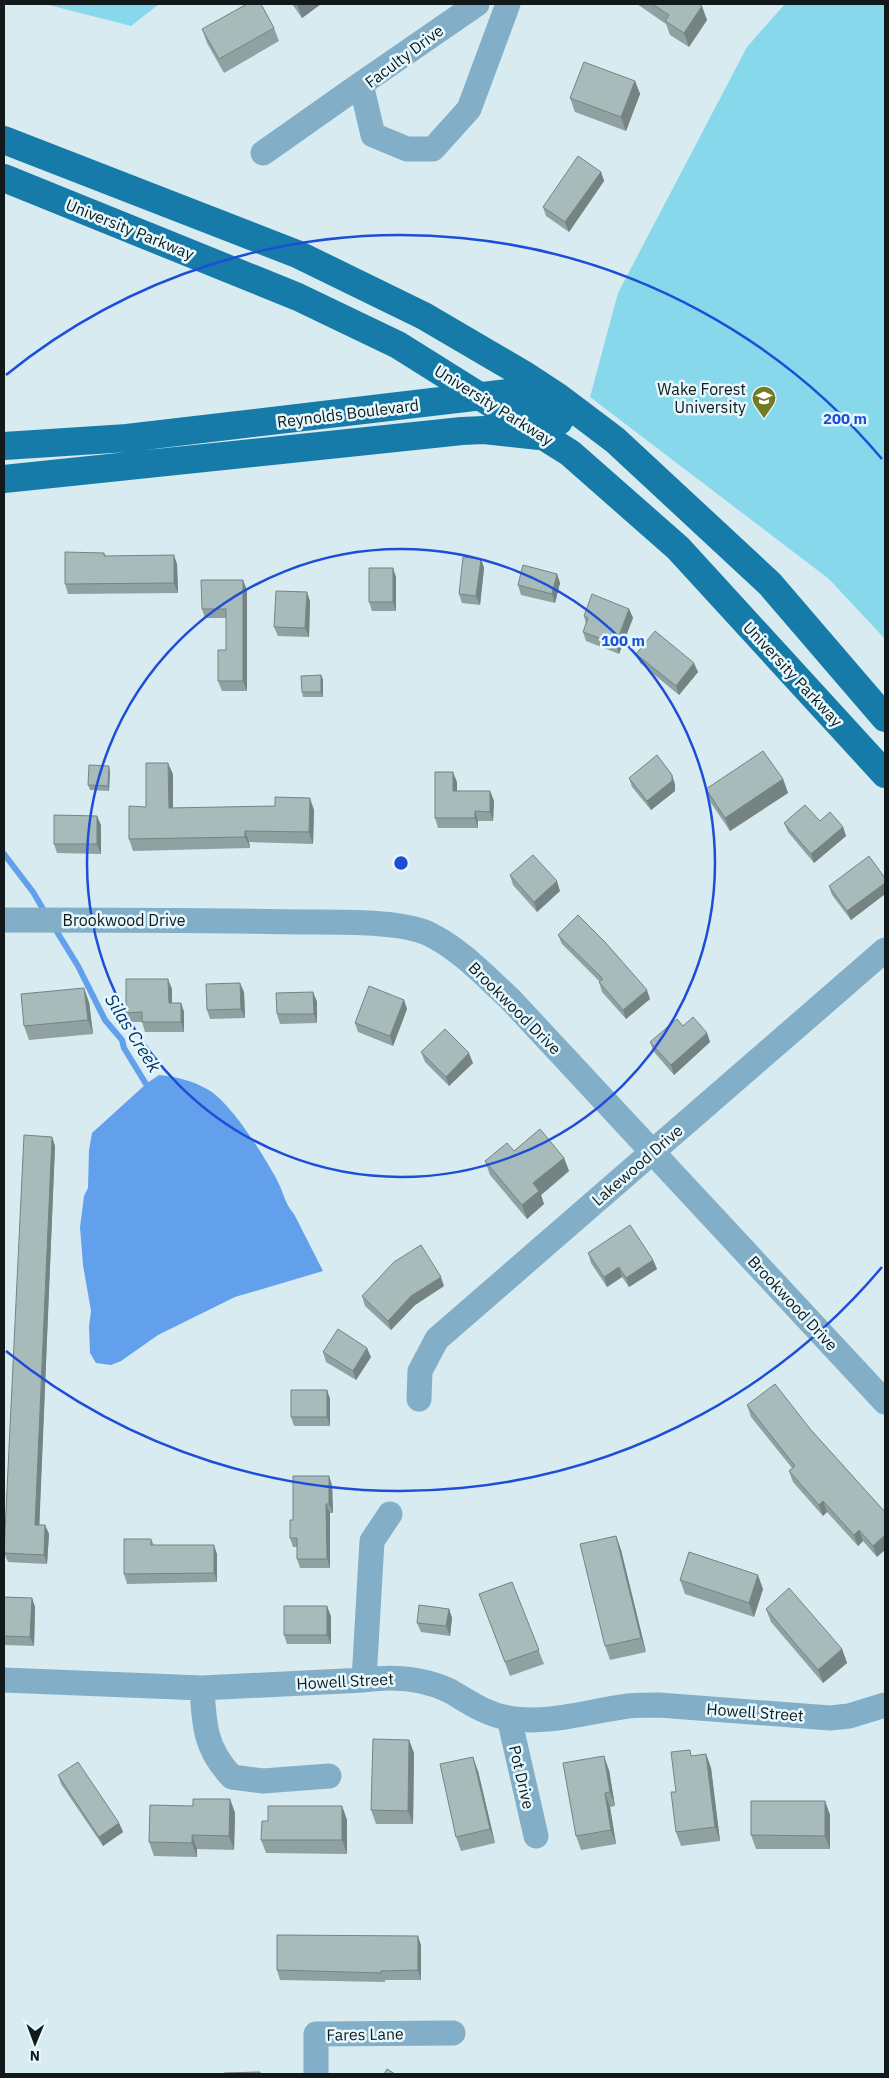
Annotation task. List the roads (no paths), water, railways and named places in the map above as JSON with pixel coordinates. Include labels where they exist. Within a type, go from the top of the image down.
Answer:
[{"type":"main road","points":[[4,140],[297,254],[424,316],[508,365],[558,397],[614,440],[770,584],[885,718]]},
{"type":"main road","name":"University Parkway","points":[[4,178],[298,297],[398,345],[570,453],[678,548],[885,774]]},
{"type":"main road","name":"Reynolds Boulevard","points":[[4,446],[127,438],[484,398],[508,393],[525,398],[587,441],[624,471],[666,487]]},
{"type":"main road","name":"Reynolds Boulevard","points":[[4,479],[462,431],[484,430],[543,436]]},
{"type":"street","name":"Faculty Drive","points":[[477,4],[361,84],[373,135],[407,148],[433,149],[469,108],[508,4]]},
{"type":"street","points":[[263,153],[361,84]]},
{"type":"street","name":"Brookwood Drive","points":[[4,920],[342,922],[408,927],[426,933],[443,942],[467,960],[510,999],[885,1402]]},
{"type":"street","name":"Lakewood Drive","points":[[419,1399],[420,1371],[437,1339],[885,950]]},
{"type":"street","points":[[364,1680],[372,1540],[390,1514]]},
{"type":"street","name":"Howell Street","points":[[4,1680],[202,1688],[364,1680],[384,1677],[402,1678],[431,1684],[449,1691],[473,1706],[509,1718],[545,1719],[630,1706],[659,1705],[830,1718],[849,1716],[885,1705]]},
{"type":"street","points":[[202,1688],[204,1726],[218,1761],[232,1777],[263,1781],[329,1776]]},
{"type":"street","name":"Pot Drive","points":[[509,1718],[536,1836]]},
{"type":"street","name":"Fares Lane","points":[[316,2074],[316,2034],[453,2033]]},
{"type":"water","points":[[159,1075],[184,1079],[195,1083],[207,1089],[226,1105],[255,1144],[271,1170],[323,1271],[235,1297],[158,1335],[121,1361],[111,1365],[96,1363],[90,1353],[89,1326],[91,1311],[83,1265],[80,1227],[84,1196],[88,1188],[89,1150],[92,1133],[146,1084]]},
{"type":"waterway","name":"Silas Creek","points":[[4,854],[33,892],[46,914]]},
{"type":"waterway","name":"Silas Creek","points":[[54,927],[78,966],[105,1020],[122,1040],[124,1048],[146,1084],[151,1088]]},
{"type":"place","name":"Wake Forest University","points":[[764,419]]}]
